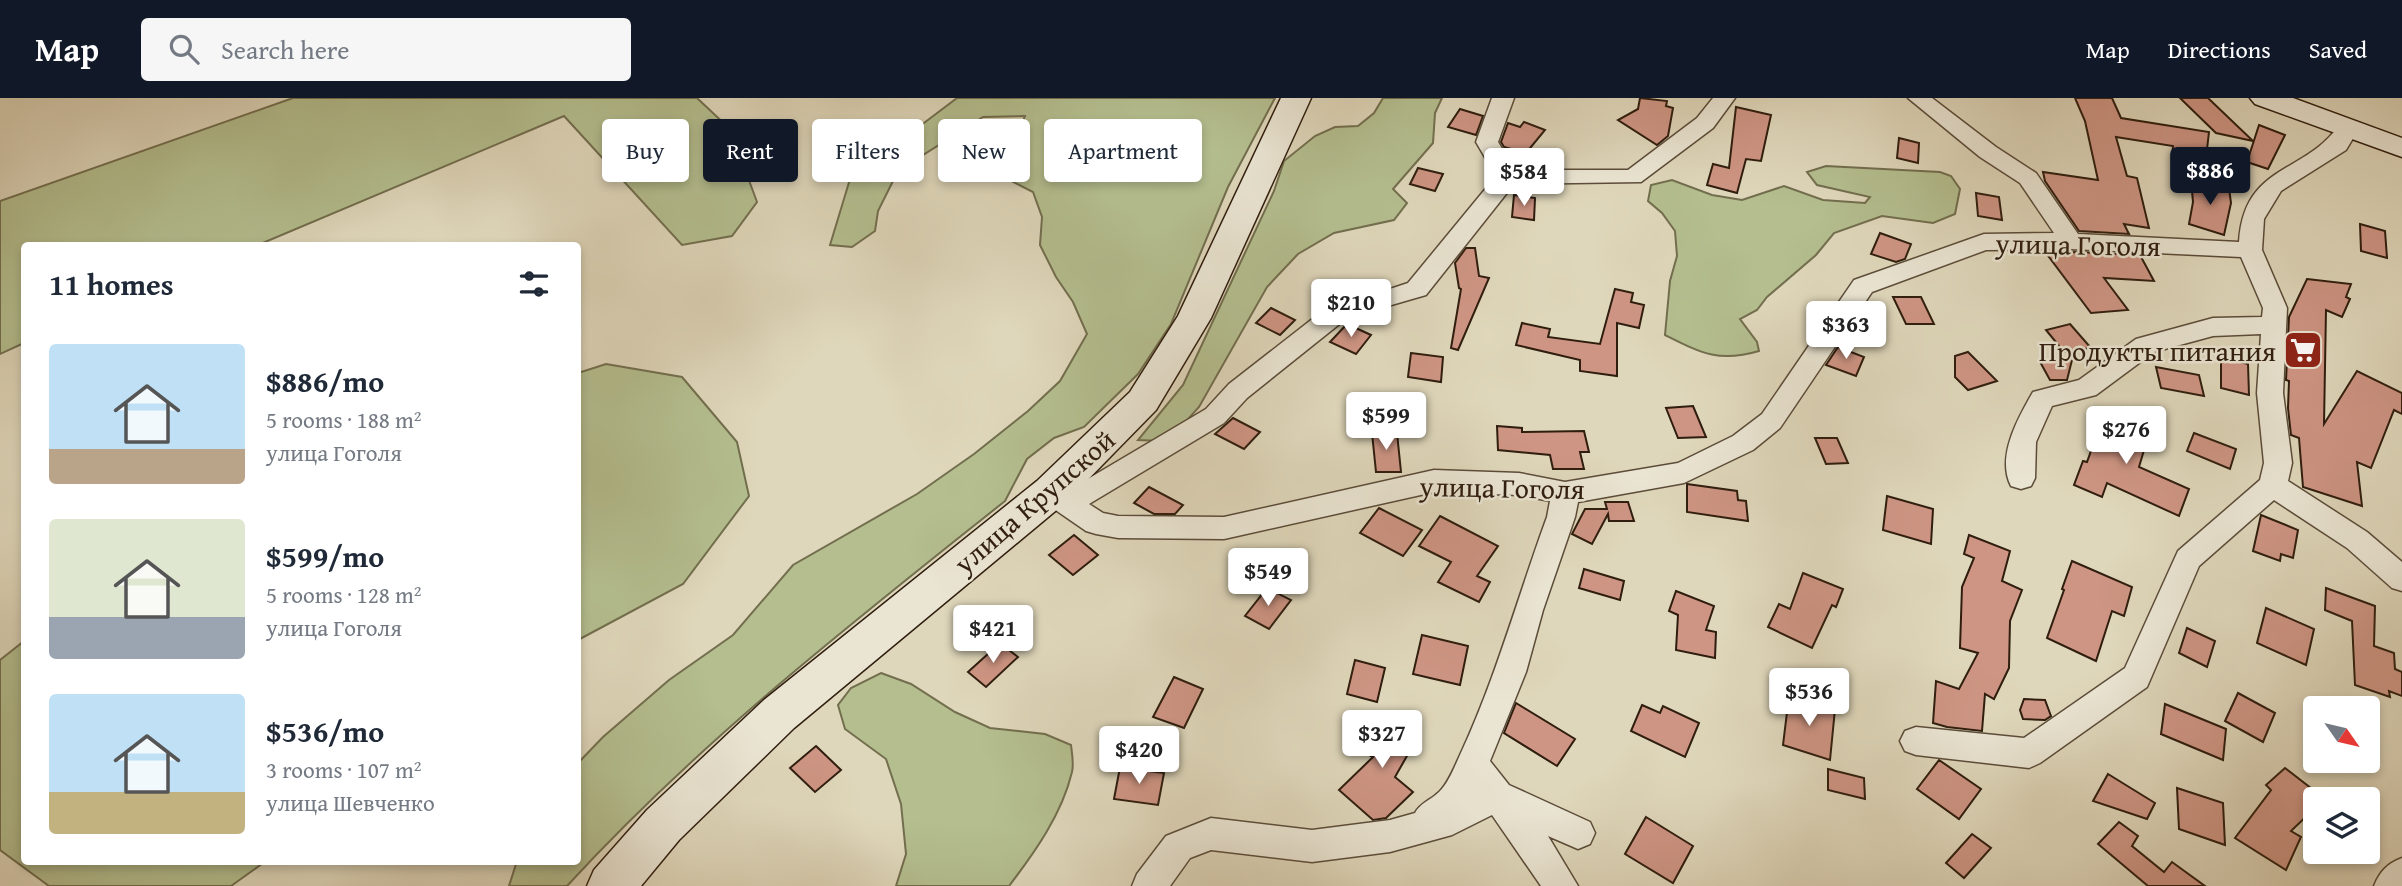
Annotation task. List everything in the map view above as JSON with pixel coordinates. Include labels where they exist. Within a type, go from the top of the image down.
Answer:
[{"type":"street","name":"улица Крупской","points":[[611,886],[663,825],[779,714],[1051,492],[1143,401],[1194,318],[1296,98]]},
{"type":"street","points":[[1503,98],[1487,142],[1508,177]]},
{"type":"street","points":[[1508,177],[1633,177],[1705,123],[1724,98]]},
{"type":"street","points":[[1919,98],[1988,152],[2028,178],[2071,241]]},
{"type":"street","points":[[2265,98],[2402,148]]},
{"type":"street","points":[[1916,741],[2029,753],[2136,677],[2188,559],[2273,485],[2278,463],[2270,393],[2274,308],[2250,250],[2252,219],[2272,186],[2338,145],[2347,130]]},
{"type":"street","points":[[1051,492],[1085,494],[1215,416],[1238,391],[1356,298],[1388,298],[1417,289],[1508,177]]},
{"type":"street","name":"улица Гоголя","points":[[1051,492],[1096,523],[1224,528],[1433,481],[1519,484],[1564,493],[1621,485],[1684,472],[1743,443],[1771,421],[1863,286],[1984,242],[2071,241],[2250,250]]},
{"type":"street","points":[[2021,478],[2022,442],[2042,399],[2087,388],[2145,345],[2213,327],[2274,325]]},
{"type":"street","points":[[2273,485],[2357,540],[2402,579]]},
{"type":"street","points":[[1415,829],[1452,802],[1473,764],[1510,672],[1528,610],[1561,517],[1564,493]]},
{"type":"street","points":[[1473,764],[1530,838],[1561,886]]},
{"type":"street","points":[[1149,886],[1178,847],[1211,834],[1312,846],[1390,836],[1452,819],[1496,795]]},
{"type":"street","points":[[1496,795],[1578,833]]},
{"type":"street","points":[[2391,886],[2402,875]]},
{"type":"green space","points":[[293,98],[697,98],[719,119],[703,119],[703,182],[750,182],[757,202],[732,236],[682,245],[624,182],[689,182],[689,119],[602,119],[602,158],[564,116],[265,242],[21,242],[21,344],[0,354],[0,201]]},
{"type":"green space","points":[[957,98],[1275,98],[1228,187],[1171,324],[1138,374],[1084,427],[1054,438],[1027,459],[1005,501],[778,685],[670,782],[567,886],[509,886],[516,865],[581,865],[581,760],[603,737],[669,680],[733,635],[793,565],[917,494],[974,454],[1028,411],[1060,381],[1087,334],[1073,302],[1056,277],[1040,245],[1042,217],[1033,192],[1013,182],[1030,182],[1030,119],[1024,119],[1025,116],[938,119],[938,146],[924,154],[924,123]]},
{"type":"green space","points":[[1383,98],[1442,98],[1435,113],[1433,143],[1393,189],[1407,203],[1394,220],[1334,233],[1298,254],[1267,287],[1199,407],[1180,428],[1161,441],[1138,440],[1183,385],[1274,191],[1284,161],[1315,136],[1335,127],[1358,126],[1374,113]]},
{"type":"green space","points":[[1826,166],[1940,172],[1951,176],[1960,189],[1955,214],[1933,223],[1882,216],[1834,233],[1816,255],[1767,297],[1757,310],[1740,319],[1757,342],[1759,351],[1721,356],[1689,347],[1665,335],[1670,281],[1677,256],[1675,231],[1662,213],[1648,201],[1651,185],[1672,180],[1712,195],[1742,200],[1784,186],[1823,200],[1865,203],[1870,197],[1817,185],[1807,172]]},
{"type":"green space","points":[[849,182],[892,182],[878,211],[875,231],[852,247],[830,245]]},
{"type":"green space","points":[[606,364],[682,377],[737,442],[749,496],[683,584],[581,638],[581,372]]},
{"type":"green space","points":[[21,643],[21,865],[260,865],[231,886],[49,886],[0,850],[0,660]]},
{"type":"green space","points":[[881,673],[911,684],[955,712],[990,728],[1045,734],[1071,745],[1073,769],[1062,803],[1038,846],[1009,886],[896,886],[906,854],[901,804],[886,759],[845,729],[838,705],[851,688]]},
{"type":"building","points":[[1640,98],[1667,101],[1666,106],[1673,108],[1668,136],[1657,145],[1618,120],[1638,109]]},
{"type":"building","points":[[2075,98],[2112,98],[2121,118],[2209,132],[2205,166],[2172,157],[2173,146],[2116,137],[2127,176],[2137,178],[2149,228],[2124,224],[2129,234],[2079,231],[2045,181],[2043,172],[2098,180],[2085,121]]},
{"type":"building","points":[[2180,98],[2208,98],[2253,141],[2216,133]]},
{"type":"building","points":[[1736,107],[1771,115],[1761,161],[1746,159],[1737,193],[1707,185],[1713,164],[1729,168]]},
{"type":"building","points":[[1460,109],[1483,116],[1476,135],[1448,127]]},
{"type":"building","points":[[1524,122],[1545,130],[1526,153],[1504,147],[1501,142],[1508,123],[1520,127]]},
{"type":"building","points":[[2259,125],[2285,135],[2268,169],[2247,162]]},
{"type":"building","points":[[1899,138],[1919,143],[1918,163],[1897,158]]},
{"type":"building","points":[[1418,168],[1443,174],[1435,191],[1410,184]]},
{"type":"building","points":[[2191,180],[2229,188],[2231,203],[2224,235],[2189,224],[2193,202]]},
{"type":"building","points":[[1976,193],[1999,197],[2002,220],[1978,216]]},
{"type":"building","points":[[1514,195],[1535,198],[1534,220],[1512,217]]},
{"type":"building","points":[[2360,224],[2385,231],[2387,258],[2361,251]]},
{"type":"building","points":[[1880,233],[1911,244],[1905,259],[1896,262],[1871,254]]},
{"type":"building","points":[[1466,248],[1475,248],[1479,276],[1489,278],[1458,350],[1451,348],[1461,289],[1455,263]]},
{"type":"building","points":[[2046,253],[2140,255],[2154,281],[2104,278],[2128,310],[2091,313]]},
{"type":"building","points":[[2307,279],[2351,284],[2346,297],[2350,299],[2342,317],[2326,310],[2324,424],[2357,371],[2402,393],[2402,414],[2394,410],[2371,468],[2357,462],[2362,506],[2303,487],[2299,438],[2291,435],[2289,381],[2286,380],[2289,317]]},
{"type":"building","points":[[1615,289],[1633,293],[1631,302],[1644,305],[1639,328],[1617,323],[1617,376],[1580,371],[1580,360],[1516,345],[1522,323],[1550,329],[1548,337],[1600,344]]},
{"type":"building","points":[[1893,297],[1921,297],[1934,324],[1906,324]]},
{"type":"building","points":[[1271,308],[1295,320],[1280,335],[1256,323]]},
{"type":"building","points":[[1347,324],[1371,335],[1356,354],[1330,342]]},
{"type":"building","points":[[2070,324],[2091,348],[2064,352],[2046,330]]},
{"type":"building","points":[[1838,347],[1864,357],[1856,376],[1826,365]]},
{"type":"building","points":[[1968,352],[1997,381],[1968,390],[1955,377],[1955,356]]},
{"type":"building","points":[[1411,353],[1443,357],[1441,382],[1408,377]]},
{"type":"building","points":[[2221,357],[2248,364],[2249,395],[2221,388]]},
{"type":"building","points":[[2039,360],[2072,360],[2067,380],[2050,380]]},
{"type":"building","points":[[2156,367],[2199,375],[2204,396],[2161,388]]},
{"type":"building","points":[[1693,406],[1706,437],[1678,438],[1666,408]]},
{"type":"building","points":[[2106,409],[2139,421],[2135,435],[2147,440],[2139,467],[2189,489],[2179,516],[2107,483],[2102,497],[2074,485],[2083,461],[2087,462]]},
{"type":"building","points":[[1233,418],[1260,432],[1244,449],[1215,434]]},
{"type":"building","points":[[1497,426],[1522,428],[1522,432],[1584,431],[1589,452],[1580,452],[1584,469],[1553,469],[1550,455],[1498,450]]},
{"type":"building","points":[[1372,433],[1397,433],[1401,472],[1376,472]]},
{"type":"building","points":[[2194,433],[2236,449],[2230,469],[2187,451]]},
{"type":"building","points":[[1815,438],[1837,438],[1848,463],[1826,464]]},
{"type":"building","points":[[1687,484],[1737,491],[1738,500],[1746,501],[1748,521],[1687,512]]},
{"type":"building","points":[[1149,487],[1183,505],[1175,514],[1154,514],[1134,503]]},
{"type":"building","points":[[1887,496],[1933,509],[1931,544],[1883,530]]},
{"type":"building","points":[[1605,502],[1628,502],[1634,521],[1609,521],[1608,514],[1592,544],[1572,534],[1585,509],[1607,509]]},
{"type":"building","points":[[1379,508],[1422,530],[1403,556],[1360,533]]},
{"type":"building","points":[[2261,515],[2298,530],[2293,558],[2281,554],[2280,561],[2253,551]]},
{"type":"building","points":[[1440,516],[1498,546],[1477,576],[1490,582],[1479,602],[1438,582],[1451,562],[1419,546]]},
{"type":"building","points":[[1074,535],[1098,555],[1073,575],[1049,555]]},
{"type":"building","points":[[1969,535],[2010,551],[2002,581],[2022,590],[2010,621],[2009,668],[1994,699],[1985,694],[1982,731],[1933,723],[1936,681],[1959,689],[1978,653],[1960,648],[1962,587],[1974,558],[1964,554]]},
{"type":"building","points":[[2072,561],[2132,587],[2124,616],[2112,611],[2096,661],[2047,638]]},
{"type":"building","points":[[1584,569],[1624,581],[1620,600],[1579,588]]},
{"type":"building","points":[[1803,573],[1843,589],[1836,607],[1832,605],[1812,648],[1768,627],[1779,604],[1790,609]]},
{"type":"building","points":[[1267,588],[1291,600],[1269,629],[1245,616]]},
{"type":"building","points":[[2326,588],[2375,606],[2374,646],[2394,653],[2395,669],[2402,672],[2402,696],[2389,691],[2390,697],[2355,685],[2352,621],[2325,610]]},
{"type":"building","points":[[1676,591],[1714,606],[1706,630],[1716,632],[1715,658],[1676,650],[1678,615],[1669,611]]},
{"type":"building","points":[[2266,608],[2314,629],[2306,665],[2257,643]]},
{"type":"building","points":[[2187,628],[2215,641],[2207,667],[2179,653]]},
{"type":"building","points":[[1422,635],[1468,646],[1460,685],[1413,674]]},
{"type":"building","points":[[1000,643],[1018,657],[986,687],[968,672]]},
{"type":"building","points":[[1355,660],[1385,668],[1377,702],[1347,694]]},
{"type":"building","points":[[1174,677],[1203,689],[1184,728],[1153,717]]},
{"type":"building","points":[[2238,693],[2275,713],[2263,742],[2225,721]]},
{"type":"building","points":[[1789,696],[1835,709],[1830,760],[1783,745]]},
{"type":"building","points":[[2024,699],[2045,700],[2051,716],[2045,720],[2023,719],[2020,710]]},
{"type":"building","points":[[1516,703],[1575,739],[1557,766],[1504,733]]},
{"type":"building","points":[[2165,704],[2226,729],[2223,760],[2161,734]]},
{"type":"building","points":[[1642,705],[1660,713],[1663,706],[1699,723],[1685,757],[1631,731]]},
{"type":"building","points":[[1382,714],[1420,733],[1395,777],[1413,792],[1386,818],[1373,820],[1339,790],[1373,757],[1360,750]]},
{"type":"building","points":[[816,746],[841,770],[815,792],[790,768]]},
{"type":"building","points":[[1939,760],[1981,789],[1959,819],[1917,789]]},
{"type":"building","points":[[1120,767],[1164,773],[1158,805],[1114,799]]},
{"type":"building","points":[[2285,768],[2310,787],[2303,787],[2303,820],[2291,831],[2301,837],[2286,870],[2235,838],[2271,790],[2266,785]]},
{"type":"building","points":[[1828,769],[1864,778],[1865,799],[1828,790]]},
{"type":"building","points":[[2108,774],[2155,803],[2147,819],[2093,801]]},
{"type":"building","points":[[2177,788],[2223,803],[2225,845],[2179,829]]},
{"type":"building","points":[[1646,817],[1693,846],[1673,883],[1625,854]]},
{"type":"building","points":[[2119,822],[2138,836],[2132,846],[2164,872],[2172,862],[2205,886],[2148,886],[2098,844]]},
{"type":"building","points":[[1972,834],[1991,848],[1964,878],[1946,863]]},
{"type":"place","name":"Продукты питания","points":[[2303,350]]}]
